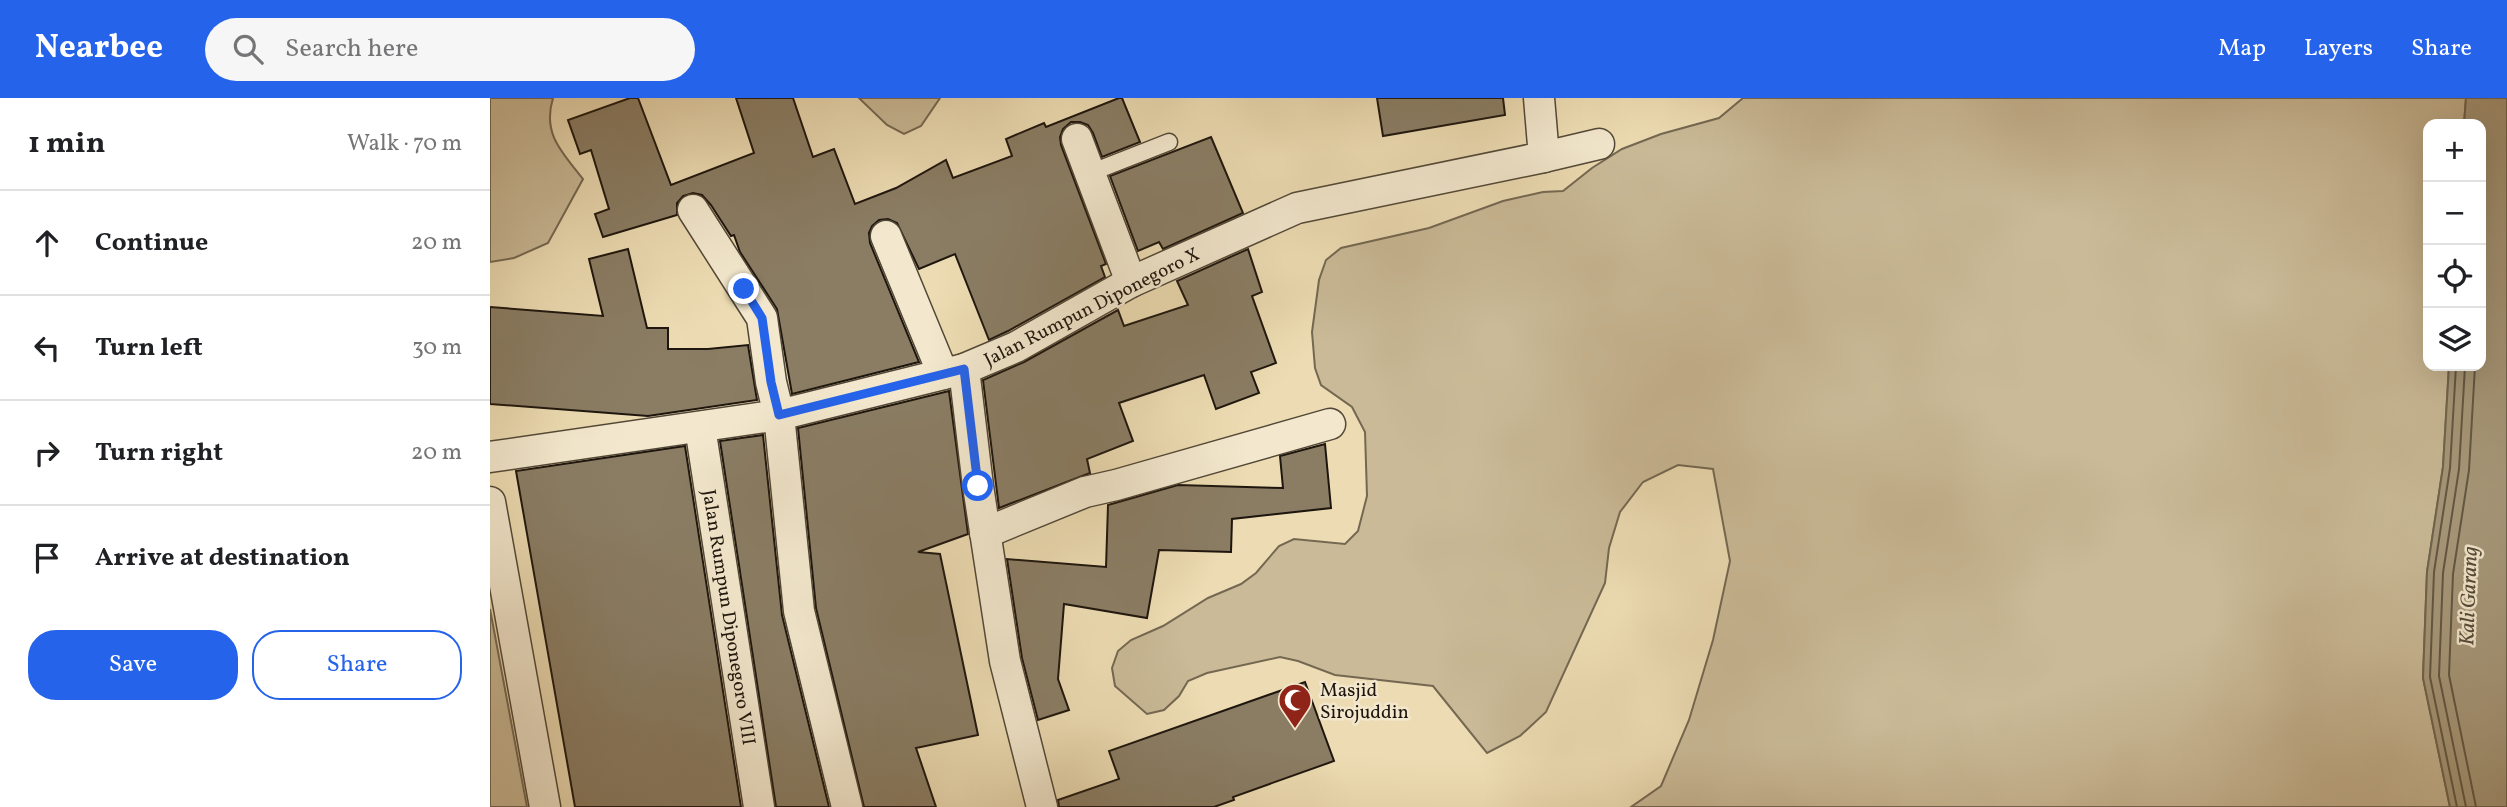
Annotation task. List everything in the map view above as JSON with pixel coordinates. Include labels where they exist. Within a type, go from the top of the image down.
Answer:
[{"type":"street","points":[[1539,98],[1544,157]]},
{"type":"street","points":[[1077,139],[1130,282]]},
{"type":"street","name":"Jalan Rumpun Diponegoro X","points":[[490,457],[779,415],[954,372],[1016,347],[1130,282],[1297,208],[1599,144]]},
{"type":"street","points":[[693,210],[762,318],[771,382],[779,415],[799,611],[846,807]]},
{"type":"street","points":[[886,236],[954,372],[985,533],[1005,661],[1042,807]]},
{"type":"street","points":[[985,533],[1085,492],[1330,424]]},
{"type":"street","name":"Jalan Rumpun Diponegoro VIII","points":[[700,427],[759,807]]},
{"type":"street","points":[[490,502],[545,807]]},
{"type":"lane","points":[[1090,173],[1169,142]]},
{"type":"shaded area","points":[[490,98],[553,98],[550,111],[552,132],[561,151],[583,179],[548,243],[514,258],[490,262]]},
{"type":"shaded area","points":[[859,98],[940,98],[921,126],[904,134],[887,125]]},
{"type":"shaded area","points":[[1743,98],[2466,98],[2464,119],[2423,119],[2423,371],[2449,371],[2443,467],[2427,572],[2423,678],[2450,807],[1631,807],[1661,786],[1689,720],[1713,640],[1730,561],[1713,469],[1678,465],[1643,482],[1620,512],[1609,548],[1605,583],[1546,712],[1520,736],[1487,753],[1433,686],[1335,675],[1280,657],[1207,673],[1188,681],[1179,696],[1164,710],[1147,714],[1115,686],[1112,668],[1118,651],[1131,640],[1163,626],[1208,598],[1241,584],[1256,573],[1279,546],[1294,539],[1345,544],[1358,531],[1367,496],[1365,432],[1352,407],[1321,385],[1315,368],[1312,332],[1319,280],[1326,260],[1341,248],[1429,228],[1503,201],[1543,192],[1563,191],[1622,149],[1661,134],[1719,118]]},
{"type":"shaded area","points":[[490,609],[527,807],[490,807]]},
{"type":"water","name":"Kali Garang","points":[[2466,98],[2507,98],[2507,807],[2450,807],[2423,678],[2427,572],[2443,467],[2449,371],[2486,371],[2486,119],[2464,119]]},
{"type":"building","points":[[630,98],[638,98],[671,185],[754,153],[736,98],[793,98],[813,157],[834,149],[855,204],[896,188],[946,160],[953,178],[1012,156],[1006,139],[1044,123],[1046,127],[1119,98],[1122,98],[1140,142],[1102,157],[1088,125],[1071,122],[1063,129],[1061,145],[1106,264],[1101,266],[1105,277],[989,340],[955,254],[919,269],[897,223],[888,219],[879,220],[869,233],[870,243],[919,362],[792,394],[777,309],[740,252],[734,235],[731,236],[702,195],[693,193],[683,196],[677,203],[677,215],[603,237],[595,214],[609,209],[591,150],[580,154],[568,120]]},
{"type":"building","points":[[1377,98],[1503,98],[1505,115],[1383,136]]},
{"type":"building","points":[[1211,137],[1243,213],[1163,249],[1159,242],[1138,251],[1110,176]]},
{"type":"building","points":[[628,249],[647,328],[668,328],[668,349],[748,345],[757,400],[648,416],[490,404],[490,307],[603,316],[589,259]]},
{"type":"building","points":[[1248,249],[1262,292],[1252,296],[1276,363],[1251,372],[1259,393],[1216,409],[1204,375],[1119,403],[1133,441],[1087,459],[1090,473],[999,508],[983,380],[1024,362],[1118,310],[1124,326],[1188,305],[1177,281]]},
{"type":"building","points":[[949,391],[968,534],[918,552],[940,554],[978,735],[916,748],[936,807],[864,807],[816,608],[798,428]]},
{"type":"building","points":[[763,435],[782,615],[829,807],[776,807],[720,441]]},
{"type":"building","points":[[1325,444],[1331,508],[1232,519],[1231,552],[1159,550],[1147,618],[1064,604],[1058,679],[1069,710],[1038,720],[1022,658],[1007,559],[1106,567],[1108,505],[1178,485],[1283,488],[1280,456]]},
{"type":"building","points":[[685,446],[741,807],[575,807],[516,471]]},
{"type":"building","points":[[1305,682],[1334,761],[1233,797],[1234,800],[1214,807],[1059,807],[1058,800],[1119,779],[1109,751]]},
{"type":"place","name":"Masjid Sirojuddin","points":[[1295,730]]},
{"type":"route","points":[[744,289],[762,318],[771,382],[779,415],[964,369],[978,486]]}]
